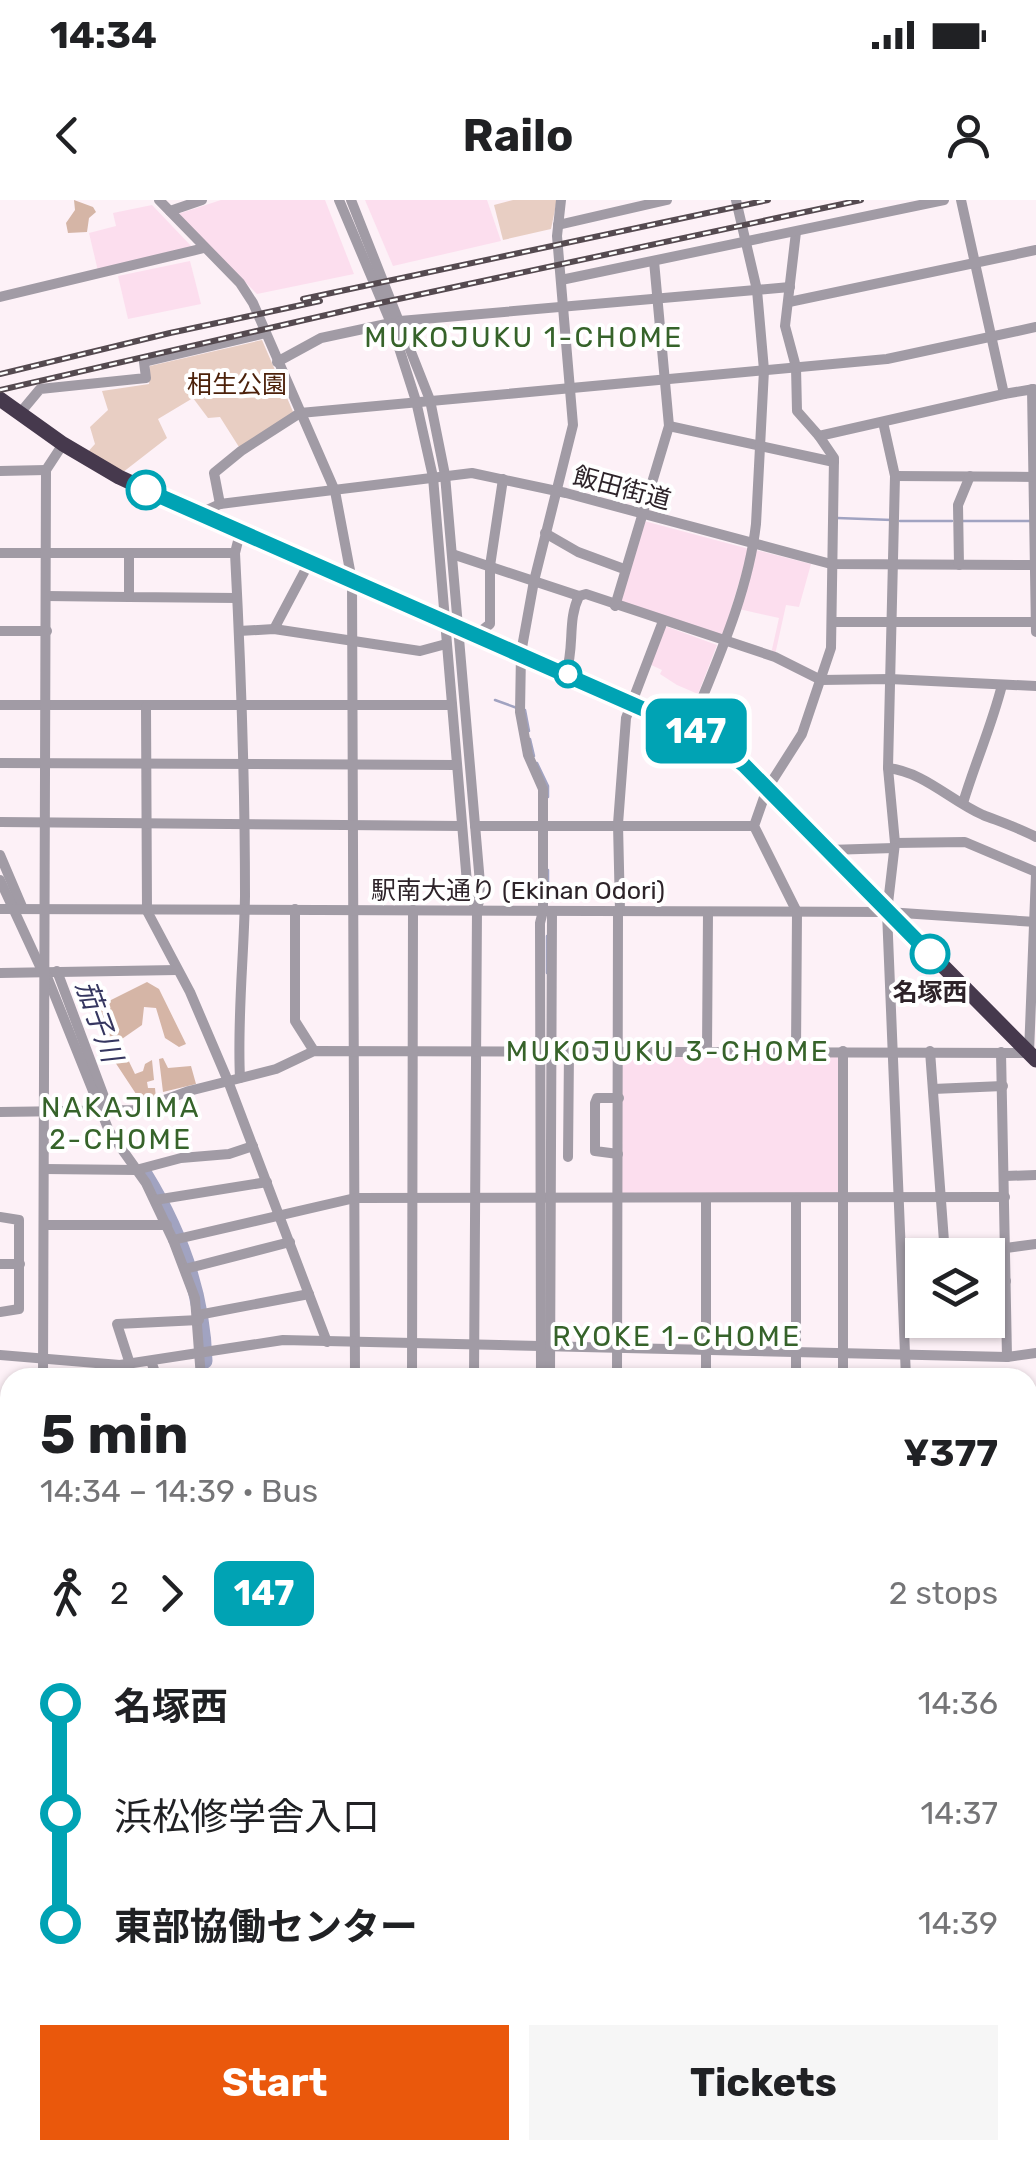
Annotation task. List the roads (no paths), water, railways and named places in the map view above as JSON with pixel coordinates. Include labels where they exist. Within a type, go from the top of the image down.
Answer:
[{"type":"highway","points":[[0,399],[63,444],[119,477],[240,534],[709,738],[744,765],[1034,1056]]},
{"type":"street","points":[[159,200],[240,283],[266,333],[335,491],[352,581],[355,1368]]},
{"type":"street","points":[[170,211],[202,200]]},
{"type":"street","points":[[339,200],[430,400],[439,476],[481,895],[477,908],[474,1368]]},
{"type":"street","points":[[351,200],[396,322],[439,476],[452,554],[451,624],[446,644],[456,765],[468,895],[477,908]]},
{"type":"street","points":[[549,1368],[546,825],[544,789],[528,755],[520,712],[521,653],[534,581],[572,425],[558,225],[561,200]]},
{"type":"street","points":[[558,225],[667,200]]},
{"type":"street","points":[[690,728],[725,641],[754,545],[764,370],[757,290],[736,200]]},
{"type":"street","points":[[562,280],[944,200]]},
{"type":"street","points":[[961,200],[1004,394]]},
{"type":"street","points":[[796,232],[785,326],[796,367],[797,411],[819,436],[834,462],[831,648],[802,734],[767,789],[754,826],[797,912],[796,1052]]},
{"type":"street","points":[[0,298],[204,248]]},
{"type":"street","points":[[789,302],[1036,250]]},
{"type":"street","points":[[615,606],[669,426],[654,262]]},
{"type":"street","points":[[277,362],[321,338],[396,322],[790,287]]},
{"type":"street","points":[[220,504],[214,473],[240,451],[300,414],[888,359],[1036,327]]},
{"type":"street","points":[[20,413],[40,389],[146,378],[144,362],[266,333]]},
{"type":"street","points":[[819,436],[1034,388],[1035,625],[832,622]]},
{"type":"street","points":[[882,422],[894,476],[888,768],[894,846],[887,912],[906,1368]]},
{"type":"street","points":[[669,426],[834,462]]},
{"type":"street","points":[[43,1368],[49,970],[45,822],[46,470],[63,444]]},
{"type":"street","points":[[0,471],[46,470]]},
{"type":"street","name":"飯田街道","points":[[198,514],[220,504],[472,473],[554,490],[831,564],[1035,565]]},
{"type":"street","points":[[894,476],[1035,477]]},
{"type":"street","points":[[958,565],[958,505],[970,476]]},
{"type":"street","points":[[476,635],[490,624],[490,566],[503,479]]},
{"type":"street","points":[[545,533],[578,552],[624,569]]},
{"type":"street","points":[[234,1079],[245,908],[244,704],[235,553],[240,534]]},
{"type":"street","points":[[0,553],[235,553]]},
{"type":"street","points":[[128,597],[129,554]]},
{"type":"street","points":[[452,554],[774,657],[822,680],[1036,686]]},
{"type":"street","points":[[274,629],[309,563]]},
{"type":"street","points":[[46,596],[237,598]]},
{"type":"street","points":[[566,673],[573,652],[570,614],[579,596]]},
{"type":"street","points":[[618,1368],[618,824],[630,701],[663,621]]},
{"type":"street","points":[[239,631],[274,629],[420,652],[446,644]]},
{"type":"street","points":[[0,631],[47,631]]},
{"type":"street","points":[[963,803],[1002,685]]},
{"type":"street","points":[[0,705],[452,705]]},
{"type":"street","points":[[146,706],[146,911],[234,1079],[253,1146],[327,1342]]},
{"type":"street","points":[[0,764],[456,765]]},
{"type":"street","points":[[888,768],[917,776],[963,803],[1036,837]]},
{"type":"street","points":[[0,822],[462,826]]},
{"type":"street","points":[[475,826],[754,826]]},
{"type":"street","points":[[0,1112],[138,1110],[276,1069],[314,1051],[1001,1052],[1034,1056],[1036,873],[964,842],[827,850]]},
{"type":"street","points":[[0,855],[18,909]]},
{"type":"street","points":[[0,880],[49,970],[114,1141],[139,1169],[176,1239],[200,1316],[202,1368]]},
{"type":"street","name":"駅南大通り (Ekinan Odori)","points":[[0,910],[477,908],[887,912],[1034,922]]},
{"type":"street","points":[[295,909],[296,1021],[314,1051]]},
{"type":"street","points":[[412,910],[412,1368]]},
{"type":"street","points":[[707,1052],[708,912]]},
{"type":"street","points":[[0,973],[178,970]]},
{"type":"street","points":[[842,1368],[843,1051]]},
{"type":"street","points":[[568,1156],[569,1052]]},
{"type":"street","points":[[930,1052],[944,1238]]},
{"type":"street","points":[[1001,1052],[1007,1357]]},
{"type":"street","points":[[932,1090],[1003,1086]]},
{"type":"street","points":[[618,1098],[598,1098],[595,1103],[595,1151],[618,1154]]},
{"type":"street","points":[[44,1169],[139,1169],[181,1158],[229,1154],[253,1146]]},
{"type":"street","points":[[1004,1176],[1036,1175]]},
{"type":"street","points":[[158,1200],[267,1182]]},
{"type":"street","points":[[176,1239],[355,1198],[1005,1198]]},
{"type":"street","points":[[706,1200],[706,1368]]},
{"type":"street","points":[[796,1200],[796,1368]]},
{"type":"street","points":[[0,1217],[19,1220],[20,1264],[19,1310],[0,1312]]},
{"type":"street","points":[[44,1225],[167,1225]]},
{"type":"street","points":[[188,1268],[290,1242]]},
{"type":"street","points":[[1006,1248],[1036,1244]]},
{"type":"street","points":[[0,1264],[20,1264]]},
{"type":"street","points":[[130,1364],[117,1324],[200,1316],[310,1294]]},
{"type":"street","points":[[0,1355],[130,1364],[281,1340],[1007,1357],[1036,1353]]},
{"type":"street","points":[[543,1368],[546,1347]]},
{"type":"street","points":[[151,1362],[153,1368]]},
{"type":"waterway","points":[[837,518],[892,520]]},
{"type":"waterway","points":[[900,521],[952,521]]},
{"type":"waterway","points":[[960,521],[1032,521]]},
{"type":"waterway","points":[[495,700],[517,708]]},
{"type":"waterway","points":[[525,710],[529,731]]},
{"type":"waterway","points":[[530,739],[534,756]]},
{"type":"waterway","points":[[537,763],[548,786],[548,797]]},
{"type":"waterway","points":[[548,870],[548,897]]},
{"type":"waterway","points":[[547,936],[547,973]]},
{"type":"waterway","name":"茄子川","points":[[145,1174],[169,1218],[187,1264],[200,1312],[205,1361]]},
{"type":"railway","points":[[303,299],[768,200]]},
{"type":"railway","points":[[0,390],[361,307],[861,200]]},
{"type":"railway","points":[[0,374],[320,301]]},
{"type":"place","name":"名塚西","points":[[930,954]]},
{"type":"district","name":"MUKOJUKU 1-CHOME","points":[[524,337]]},
{"type":"district","name":"MUKOJUKU 3-CHOME","points":[[668,1051]]},
{"type":"district","name":"NAKAJIMA 2-CHOME","points":[[121,1123]]},
{"type":"district","name":"RYOKE 1-CHOME","points":[[677,1336]]},
{"type":"park label","name":"相生公園","points":[[237,384]]}]
